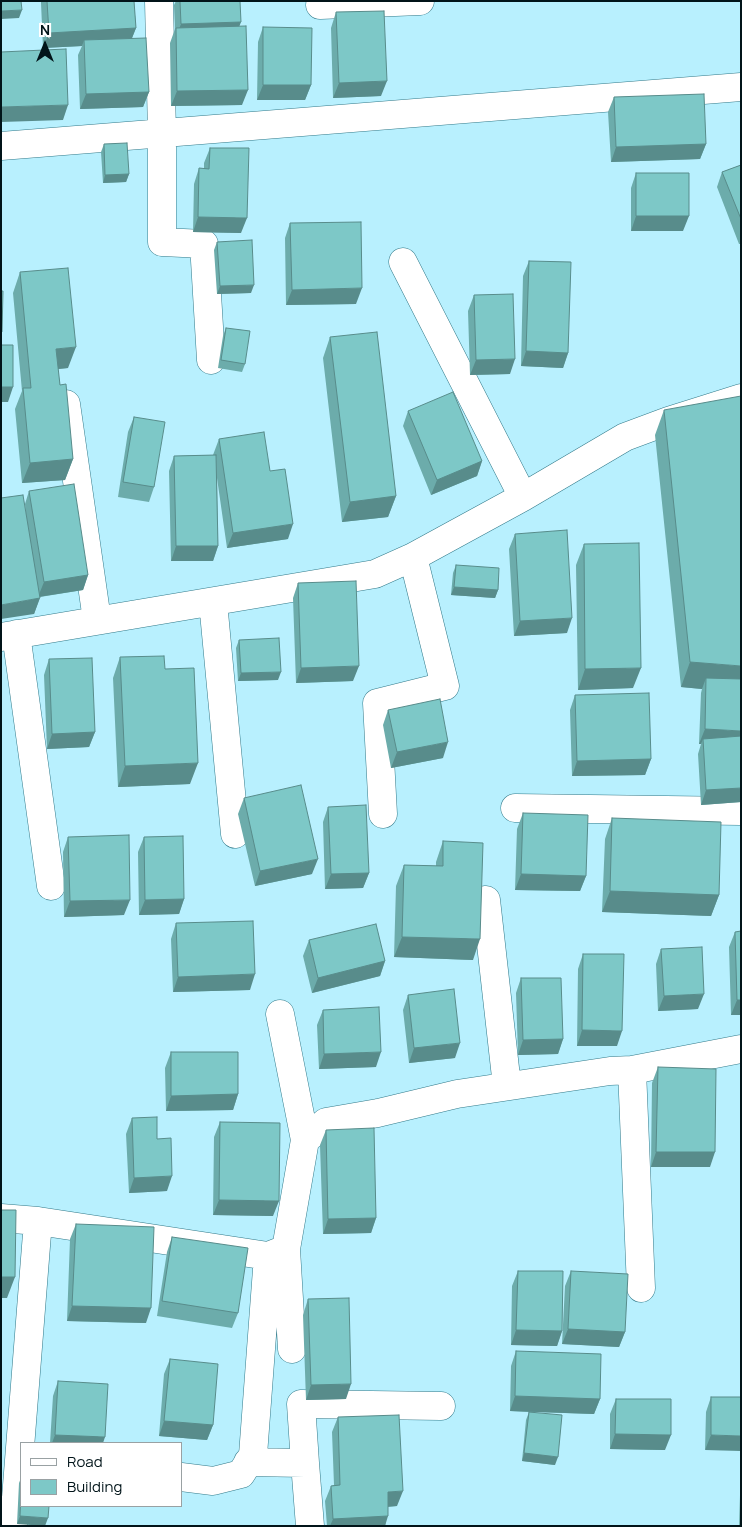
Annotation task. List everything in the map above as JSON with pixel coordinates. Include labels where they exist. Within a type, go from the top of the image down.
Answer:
[{"type":"street","points":[[159,1],[162,242],[204,244],[211,360]]},
{"type":"street","points":[[320,5],[420,1]]},
{"type":"street","points":[[1,146],[741,87]]},
{"type":"street","points":[[403,262],[523,497]]},
{"type":"street","points":[[64,391],[97,620]]},
{"type":"street","points":[[51,886],[8,636],[375,574],[413,557],[523,497],[625,437],[741,398]]},
{"type":"street","points":[[383,814],[377,704],[445,686],[413,557]]},
{"type":"street","points":[[213,602],[234,834]]},
{"type":"street","points":[[515,808],[741,811]]},
{"type":"street","points":[[486,900],[506,1086]]},
{"type":"street","points":[[182,1478],[213,1481],[241,1474],[253,1456],[277,1252],[304,1140],[280,1014]]},
{"type":"street","points":[[304,1140],[326,1122],[378,1113],[457,1094],[610,1071],[632,1070],[741,1049]]},
{"type":"street","points":[[632,1070],[641,1288]]},
{"type":"street","points":[[1,1218],[38,1221],[277,1252]]},
{"type":"street","points":[[21,1442],[38,1221]]},
{"type":"street","points":[[277,1252],[292,1349]]},
{"type":"street","points":[[310,1526],[301,1404],[442,1406]]},
{"type":"street","points":[[13,1526],[9,1497],[20,1459]]},
{"type":"street","points":[[248,1462],[305,1463]]},
{"type":"building","points":[[1,1],[21,1],[22,10],[1,11]]},
{"type":"building","points":[[47,1],[134,1],[136,28],[49,33]]},
{"type":"building","points":[[180,1],[240,1],[241,22],[181,24]]},
{"type":"building","points":[[384,11],[387,81],[339,83],[336,12]]},
{"type":"building","points":[[246,26],[248,90],[177,91],[176,28]]},
{"type":"building","points":[[263,27],[312,28],[311,85],[263,85]]},
{"type":"building","points":[[146,38],[149,92],[86,94],[84,40]]},
{"type":"building","points":[[66,49],[68,105],[1,107],[1,52]]},
{"type":"building","points":[[704,94],[706,144],[616,147],[614,97]]},
{"type":"building","points":[[127,143],[129,174],[105,175],[104,144]]},
{"type":"building","points":[[210,148],[249,148],[247,218],[198,217],[199,168],[209,169]]},
{"type":"building","points":[[741,165],[741,219],[722,172]]},
{"type":"building","points":[[636,173],[689,173],[689,216],[636,216]]},
{"type":"building","points":[[361,222],[362,288],[292,290],[290,223]]},
{"type":"building","points":[[252,240],[254,285],[220,286],[217,242]]},
{"type":"building","points":[[529,261],[571,262],[568,353],[526,351]]},
{"type":"building","points":[[68,268],[76,347],[56,349],[60,385],[66,384],[73,459],[30,463],[23,388],[31,388],[20,272]]},
{"type":"building","points":[[1,291],[3,291],[2,332],[1,332]]},
{"type":"building","points":[[513,294],[515,359],[476,360],[474,295]]},
{"type":"building","points":[[226,328],[250,331],[245,364],[221,360]]},
{"type":"building","points":[[377,332],[396,496],[350,502],[330,337]]},
{"type":"building","points":[[1,345],[13,345],[13,387],[1,387]]},
{"type":"building","points":[[453,392],[482,461],[437,480],[408,411]]},
{"type":"building","points":[[741,396],[741,666],[690,662],[664,410]]},
{"type":"building","points":[[134,417],[165,422],[154,487],[123,482]]},
{"type":"building","points":[[264,432],[270,471],[285,469],[293,524],[233,533],[219,439]]},
{"type":"building","points":[[216,455],[218,546],[176,546],[174,456]]},
{"type":"building","points":[[74,484],[88,575],[44,582],[29,491]]},
{"type":"building","points":[[23,495],[40,598],[1,605],[1,498]]},
{"type":"building","points":[[567,530],[572,618],[520,621],[515,534]]},
{"type":"building","points":[[639,543],[641,668],[585,669],[584,544]]},
{"type":"building","points":[[456,565],[499,568],[498,590],[454,587]]},
{"type":"building","points":[[356,581],[359,666],[301,668],[298,583]]},
{"type":"building","points":[[279,638],[281,672],[241,673],[239,640]]},
{"type":"building","points":[[164,656],[165,669],[194,668],[198,763],[125,766],[120,657]]},
{"type":"building","points":[[92,658],[95,732],[52,734],[49,659]]},
{"type":"building","points":[[706,678],[741,679],[741,731],[705,729]]},
{"type":"building","points":[[649,693],[651,759],[577,761],[575,695]]},
{"type":"building","points":[[440,699],[448,742],[397,752],[388,710]]},
{"type":"building","points":[[741,736],[741,788],[706,790],[703,739]]},
{"type":"building","points":[[301,785],[318,859],[260,871],[244,798]]},
{"type":"building","points":[[366,805],[369,873],[331,874],[328,807]]},
{"type":"building","points":[[523,813],[588,815],[586,876],[521,874]]},
{"type":"building","points":[[612,818],[721,822],[719,895],[610,891]]},
{"type":"building","points":[[129,835],[130,900],[70,901],[68,837]]},
{"type":"building","points":[[183,836],[184,899],[145,900],[144,837]]},
{"type":"building","points":[[443,841],[483,843],[480,939],[402,937],[404,865],[443,866]]},
{"type":"building","points":[[253,921],[255,974],[178,977],[176,923]]},
{"type":"building","points":[[376,924],[385,961],[318,978],[309,940]]},
{"type":"building","points":[[741,931],[741,1000],[737,1000],[735,932]]},
{"type":"building","points":[[702,947],[704,994],[664,996],[661,949]]},
{"type":"building","points":[[583,954],[624,954],[622,1031],[582,1030]]},
{"type":"building","points":[[521,978],[561,978],[563,1039],[523,1040]]},
{"type":"building","points":[[454,989],[460,1043],[414,1048],[408,995]]},
{"type":"building","points":[[379,1007],[381,1052],[324,1054],[323,1010]]},
{"type":"building","points":[[171,1052],[238,1052],[238,1094],[171,1096]]},
{"type":"building","points":[[658,1067],[716,1069],[715,1152],[656,1152]]},
{"type":"building","points":[[157,1117],[157,1139],[171,1138],[172,1176],[134,1178],[132,1118]]},
{"type":"building","points":[[220,1122],[280,1123],[279,1201],[219,1200]]},
{"type":"building","points":[[374,1128],[376,1218],[328,1219],[326,1130]]},
{"type":"building","points":[[1,1210],[16,1210],[15,1277],[1,1277]]},
{"type":"building","points":[[76,1224],[154,1227],[151,1308],[72,1306]]},
{"type":"building","points":[[172,1237],[248,1248],[238,1313],[162,1301]]},
{"type":"building","points":[[518,1271],[563,1271],[562,1331],[516,1330]]},
{"type":"building","points":[[571,1271],[628,1274],[625,1332],[568,1329]]},
{"type":"building","points":[[349,1298],[351,1384],[311,1385],[308,1299]]},
{"type":"building","points":[[516,1351],[601,1354],[600,1399],[515,1396]]},
{"type":"building","points":[[170,1359],[218,1364],[213,1425],[164,1421]]},
{"type":"building","points":[[58,1381],[108,1384],[105,1437],[55,1435]]},
{"type":"building","points":[[711,1397],[741,1397],[741,1436],[711,1435]]},
{"type":"building","points":[[616,1399],[671,1399],[671,1435],[615,1434]]},
{"type":"building","points":[[529,1412],[562,1415],[558,1457],[524,1453]]},
{"type":"building","points":[[399,1415],[403,1491],[388,1492],[388,1516],[333,1519],[331,1486],[340,1485],[338,1417]]},
{"type":"building","points":[[20,1507],[49,1507],[48,1518],[20,1516]]}]
